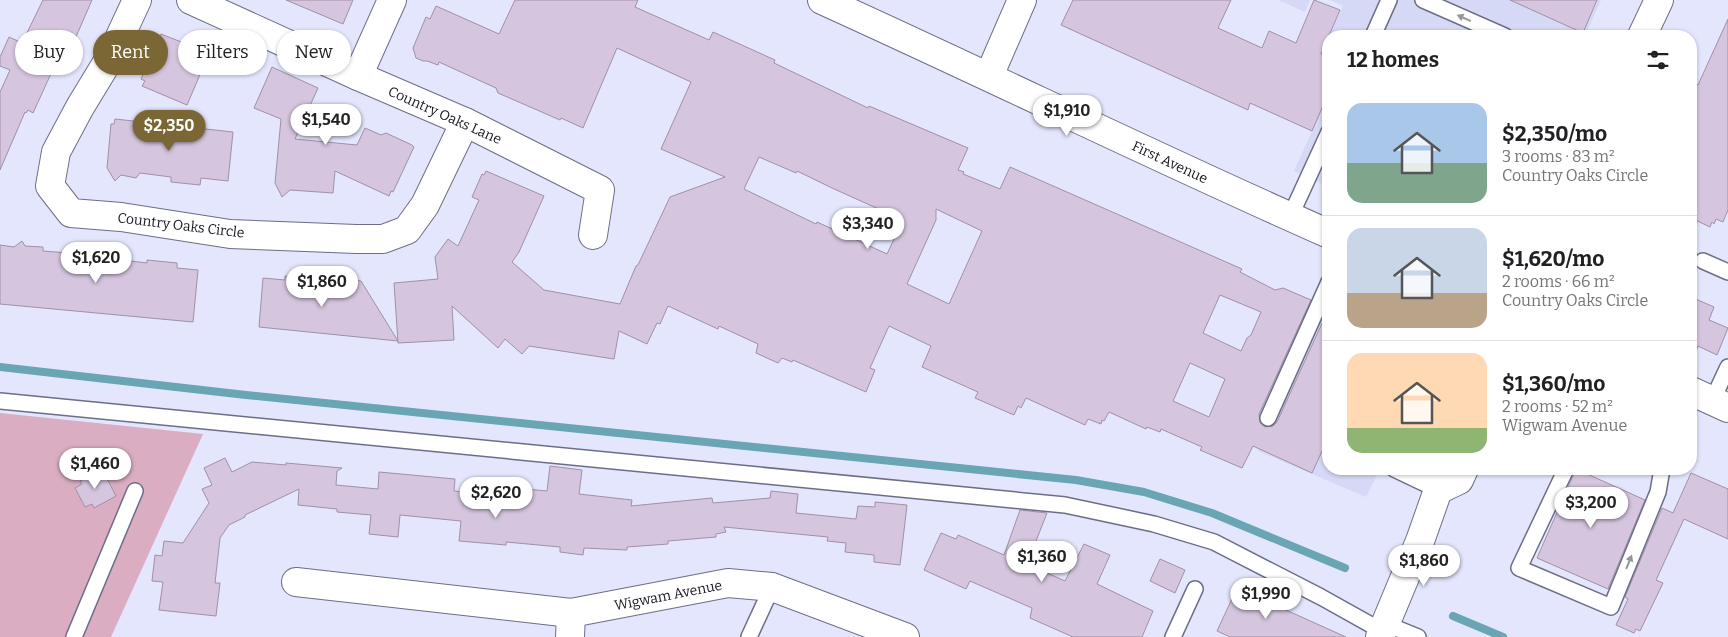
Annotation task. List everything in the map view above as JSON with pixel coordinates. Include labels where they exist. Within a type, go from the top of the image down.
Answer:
[{"type":"street","name":"Country Oaks Circle","points":[[137,0],[111,56],[80,107],[56,152],[50,186],[71,212],[121,217],[230,234],[383,239],[407,230],[425,204],[466,122]]},
{"type":"street","name":"Country Oaks Lane","points":[[191,0],[358,76],[466,122],[600,190],[593,235]]},
{"type":"street","points":[[358,76],[392,0]]},
{"type":"street","name":"First Avenue","points":[[822,0],[989,76],[1215,184],[1322,231]]},
{"type":"street","points":[[989,76],[1022,0]]},
{"type":"street","points":[[1645,30],[1659,0]]},
{"type":"street","points":[[1384,627],[1420,542],[1435,480],[1459,480],[1461,475]]},
{"type":"street","name":"Wigwam Avenue","points":[[296,582],[570,625],[728,583],[772,587],[905,637]]},
{"type":"lane","points":[[1375,30],[1389,0]]},
{"type":"lane","points":[[1423,0],[1492,30]]},
{"type":"lane","points":[[1290,217],[1322,151]]},
{"type":"lane","points":[[1703,261],[1728,272]]},
{"type":"lane","points":[[1268,418],[1322,298]]},
{"type":"lane","points":[[1703,399],[1728,366]]},
{"type":"lane","points":[[0,401],[1065,505],[1154,524],[1214,542],[1320,597],[1384,627],[1418,637]]},
{"type":"lane","points":[[1416,475],[1435,480]]},
{"type":"lane","points":[[1563,475],[1519,568],[1611,607],[1658,492],[1661,475]]},
{"type":"lane","points":[[74,637],[135,491]]},
{"type":"lane","points":[[749,637],[772,587]]},
{"type":"lane","points":[[1173,637],[1195,589]]},
{"type":"shaded area","points":[[1278,0],[1310,0],[1305,12]]},
{"type":"shaded area","points":[[1330,0],[1601,0],[1588,30],[1332,30],[1343,6]]},
{"type":"shaded area","points":[[1322,109],[1322,184],[1294,171]]},
{"type":"shaded area","points":[[1322,310],[1322,475],[1377,475],[1366,497],[1258,451]]},
{"type":"shaded area","points":[[0,413],[203,434],[111,637],[0,637]]},
{"type":"building","points":[[43,0],[92,0],[79,30],[28,30]]},
{"type":"building","points":[[286,0],[353,0],[343,24]]},
{"type":"building","points":[[515,0],[638,0],[635,7],[709,40],[713,32],[775,60],[774,63],[868,108],[869,106],[968,148],[958,170],[964,172],[963,174],[1000,189],[1010,167],[1242,269],[1240,272],[1275,290],[1283,288],[1311,300],[1259,414],[1260,423],[1265,427],[1273,426],[1277,422],[1322,323],[1322,451],[1312,473],[1253,446],[1242,468],[1200,450],[1202,447],[1161,429],[1160,432],[1147,427],[1146,429],[1109,412],[1101,424],[1088,419],[1085,425],[1026,398],[1021,408],[1018,406],[1014,415],[975,398],[978,392],[922,367],[931,346],[889,326],[870,368],[875,370],[866,392],[793,360],[792,362],[782,358],[778,363],[756,353],[758,344],[719,326],[718,329],[668,306],[660,324],[657,323],[647,344],[619,331],[614,359],[529,346],[522,354],[505,339],[498,348],[452,306],[454,340],[398,343],[394,283],[438,279],[435,257],[448,239],[458,246],[479,200],[472,197],[482,174],[484,175],[486,171],[544,196],[519,252],[512,262],[544,290],[620,304],[636,266],[670,197],[725,177],[661,149],[691,82],[617,48],[583,128],[498,93],[496,88],[439,62],[438,65],[416,58],[413,48],[426,17],[430,19],[436,6],[499,34]],"holes":[[[759,157],[796,173],[797,171],[903,220],[887,254],[817,222],[816,224],[744,189]],[[936,209],[982,231],[949,304],[907,284],[936,220]],[[1220,295],[1261,312],[1251,335],[1247,338],[1241,351],[1203,333]],[[1190,363],[1225,379],[1209,417],[1173,401]]]},
{"type":"building","points":[[1073,0],[1231,0],[1218,28],[1262,48],[1269,31],[1296,43],[1314,0],[1340,10],[1331,30],[1322,30],[1322,108],[1312,131],[1250,103],[1248,110],[1061,25]]},
{"type":"building","points":[[1510,0],[1597,0],[1584,30],[1576,30]]},
{"type":"building","points":[[1728,19],[1728,210],[1723,222],[1716,219],[1710,227],[1697,221],[1698,85]]},
{"type":"building","points":[[9,37],[15,40],[15,75],[50,75],[33,113],[28,110],[25,112],[0,170],[0,92],[10,70],[0,66],[0,57]]},
{"type":"building","points":[[168,37],[178,41],[178,75],[200,75],[187,105],[142,86],[145,81],[141,79],[143,75],[168,75]]},
{"type":"building","points":[[272,67],[277,69],[277,75],[290,75],[318,88],[295,139],[357,145],[365,128],[381,135],[386,133],[414,147],[393,192],[391,191],[389,196],[335,171],[333,193],[290,190],[282,197],[275,183],[281,119],[254,108]]},
{"type":"building","points":[[115,119],[233,132],[228,181],[201,178],[200,185],[171,182],[171,177],[140,173],[136,178],[121,175],[115,181],[107,168],[111,124],[114,124]]},
{"type":"building","points":[[22,241],[25,246],[43,247],[43,251],[108,256],[108,258],[147,263],[147,260],[177,263],[177,268],[198,270],[193,322],[0,304],[0,245],[14,247]]},
{"type":"building","points":[[341,275],[345,279],[361,281],[398,341],[259,327],[263,278],[285,280],[285,276],[334,280]]},
{"type":"building","points":[[1697,300],[1714,307],[1709,320],[1728,328],[1717,355],[1698,346],[1697,348]]},
{"type":"building","points":[[225,458],[232,472],[252,462],[342,468],[337,471],[336,485],[378,489],[379,472],[455,479],[454,491],[504,496],[505,487],[547,491],[550,466],[582,470],[579,494],[632,500],[631,506],[712,498],[713,503],[770,498],[771,491],[798,494],[796,513],[856,519],[858,506],[875,507],[875,502],[907,505],[900,565],[874,562],[874,555],[845,552],[846,543],[827,541],[828,537],[724,527],[726,532],[716,534],[716,537],[668,541],[668,544],[627,547],[627,550],[584,548],[583,555],[560,552],[560,547],[506,542],[506,545],[459,541],[461,521],[400,515],[398,537],[369,534],[371,515],[337,512],[337,509],[298,505],[299,489],[245,515],[245,517],[229,525],[220,538],[215,583],[220,583],[216,616],[159,610],[163,582],[152,581],[155,555],[162,556],[164,541],[183,543],[209,503],[202,489],[212,485],[204,468]]},
{"type":"building","points":[[102,469],[116,496],[94,508],[92,504],[85,507],[75,488],[82,484],[80,481]]},
{"type":"building","points":[[1573,475],[1589,475],[1645,500],[1608,589],[1537,558]]},
{"type":"building","points":[[1690,475],[1696,475],[1728,489],[1728,539],[1684,519],[1656,580],[1663,583],[1640,631],[1636,629],[1634,633],[1616,625],[1628,599],[1625,597],[1662,508],[1673,513]]},
{"type":"building","points":[[1020,510],[1047,513],[1027,564],[1065,581],[1084,544],[1110,555],[1097,584],[1153,611],[1142,637],[1073,637],[1030,618],[1032,608],[970,581],[966,589],[924,570],[941,533],[956,539],[958,535],[1004,555]]},
{"type":"building","points":[[1160,559],[1185,570],[1175,593],[1150,581]]},
{"type":"building","points":[[1237,588],[1346,637],[1230,637],[1217,631]]},
{"type":"waterway","points":[[0,367],[246,395],[1076,480],[1144,492],[1212,513],[1345,568]]},
{"type":"waterway","points":[[1453,616],[1503,637]]}]
